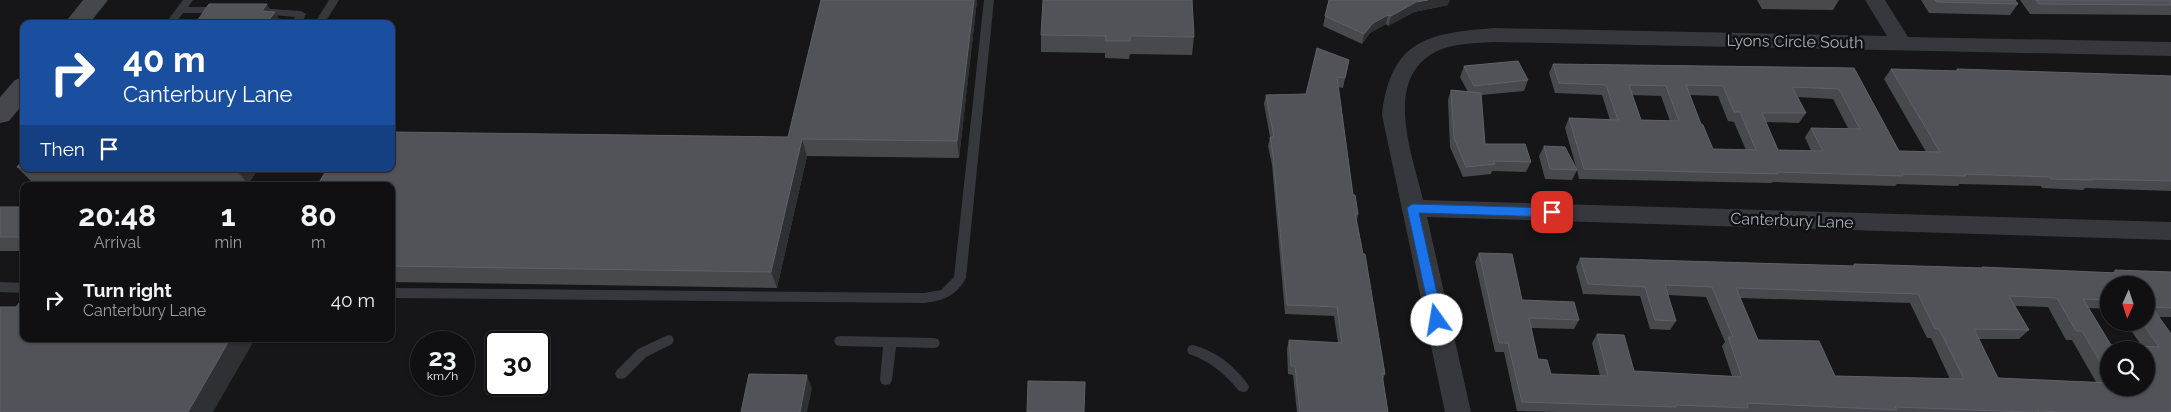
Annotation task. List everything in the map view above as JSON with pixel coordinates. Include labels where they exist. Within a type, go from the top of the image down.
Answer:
[{"type":"main road","points":[[79,20],[96,0]]},
{"type":"main road","points":[[0,114],[20,91]]},
{"type":"street","points":[[1875,0],[1902,44]]},
{"type":"street","name":"Lyons Circle South","points":[[1412,208],[1393,115],[1393,94],[1397,79],[1405,64],[1421,50],[1448,41],[1496,35],[2171,49]]},
{"type":"street","points":[[1412,208],[1458,412]]},
{"type":"street","name":"Canterbury Lane","points":[[1412,208],[2171,231]]},
{"type":"lane","points":[[173,20],[188,0]]},
{"type":"lane","points":[[322,20],[334,0]]},
{"type":"lane","points":[[395,293],[924,298],[944,296],[960,278],[988,0]]},
{"type":"lane","points":[[181,10],[226,10]]},
{"type":"lane","points":[[244,11],[297,12],[301,14],[298,20]]},
{"type":"lane","points":[[0,288],[20,288]]},
{"type":"lane","points":[[621,374],[642,353],[668,340]]},
{"type":"lane","points":[[840,341],[934,343]]},
{"type":"lane","points":[[886,380],[890,343]]},
{"type":"lane","points":[[1194,350],[1204,352],[1229,369],[1243,387]]},
{"type":"building","points":[[821,0],[974,0],[957,141],[802,139],[771,272],[395,266],[395,182],[319,182],[325,172],[395,172],[395,132],[788,137]]},
{"type":"building","points":[[1043,0],[1192,0],[1194,37],[1130,36],[1130,41],[1105,41],[1106,36],[1041,35]]},
{"type":"building","points":[[1329,0],[1428,0],[1416,2],[1391,16],[1388,15],[1373,23],[1364,34],[1325,16]]},
{"type":"building","points":[[1935,0],[2015,0],[2018,4],[1937,2]]},
{"type":"building","points":[[2036,0],[2171,0],[2171,5],[2039,4]]},
{"type":"building","points":[[209,4],[267,4],[262,11],[275,12],[269,20],[198,20]]},
{"type":"building","points":[[1317,48],[1349,60],[1345,78],[1337,77],[1353,195],[1355,195],[1358,214],[1355,214],[1363,254],[1365,254],[1385,374],[1382,374],[1388,412],[1300,412],[1295,366],[1291,366],[1289,340],[1342,343],[1337,307],[1287,305],[1270,137],[1274,137],[1266,95],[1306,94]]},
{"type":"building","points":[[1518,61],[1528,80],[1474,86],[1464,66]]},
{"type":"building","points":[[1553,64],[1854,68],[1899,151],[1940,152],[1891,69],[1958,71],[1957,69],[2171,76],[2171,181],[2051,179],[2050,177],[1964,174],[1966,176],[1584,169],[1569,118],[1618,120],[1606,85],[1559,83]],"holes":[[[1629,85],[1666,86],[1679,121],[1641,120]],[[1686,85],[1723,86],[1734,112],[1740,112],[1756,150],[1713,149]],[[1792,87],[1839,89],[1860,129],[1811,128],[1823,151],[1778,150],[1762,113],[1806,113]]]},
{"type":"building","points":[[1451,90],[1481,93],[1485,144],[1525,144],[1531,162],[1493,161],[1495,164],[1466,167],[1454,138]]},
{"type":"building","points":[[1544,146],[1565,147],[1577,170],[1550,169]]},
{"type":"building","points":[[0,207],[20,207],[20,237],[0,237]]},
{"type":"building","points":[[1479,253],[1512,254],[1522,300],[1574,302],[1579,320],[1529,318],[1538,359],[1547,360],[1551,374],[1608,376],[1597,334],[1624,335],[1634,371],[1742,377],[1728,337],[1733,337],[1712,287],[1665,285],[1676,321],[1655,320],[1645,287],[1588,284],[1580,258],[1855,266],[1854,264],[1982,267],[2117,273],[2115,270],[2171,272],[2171,308],[2155,307],[2155,276],[2100,276],[2100,300],[2083,299],[2100,327],[2100,331],[2102,331],[2109,341],[2100,341],[2100,362],[2082,331],[2076,331],[2057,298],[2009,296],[2029,330],[1974,329],[1998,378],[2100,383],[2100,396],[2155,396],[2155,347],[2159,347],[2148,331],[2155,331],[2155,311],[2171,334],[2171,412],[2027,412],[1895,407],[1897,410],[1747,403],[1748,408],[1676,405],[1676,407],[1522,402],[1508,343],[1499,343]],"holes":[[[1736,288],[1918,294],[1935,329],[1939,329],[1964,379],[1835,376],[1819,341],[1758,340]]]},
{"type":"building","points":[[20,302],[20,342],[228,342],[188,412],[0,412],[0,307],[16,307]]},
{"type":"building","points":[[749,374],[807,375],[800,412],[741,412]]},
{"type":"building","points":[[1028,381],[1085,382],[1084,412],[1027,412]]},
{"type":"route","points":[[1437,320],[1412,208],[1552,212]]}]
